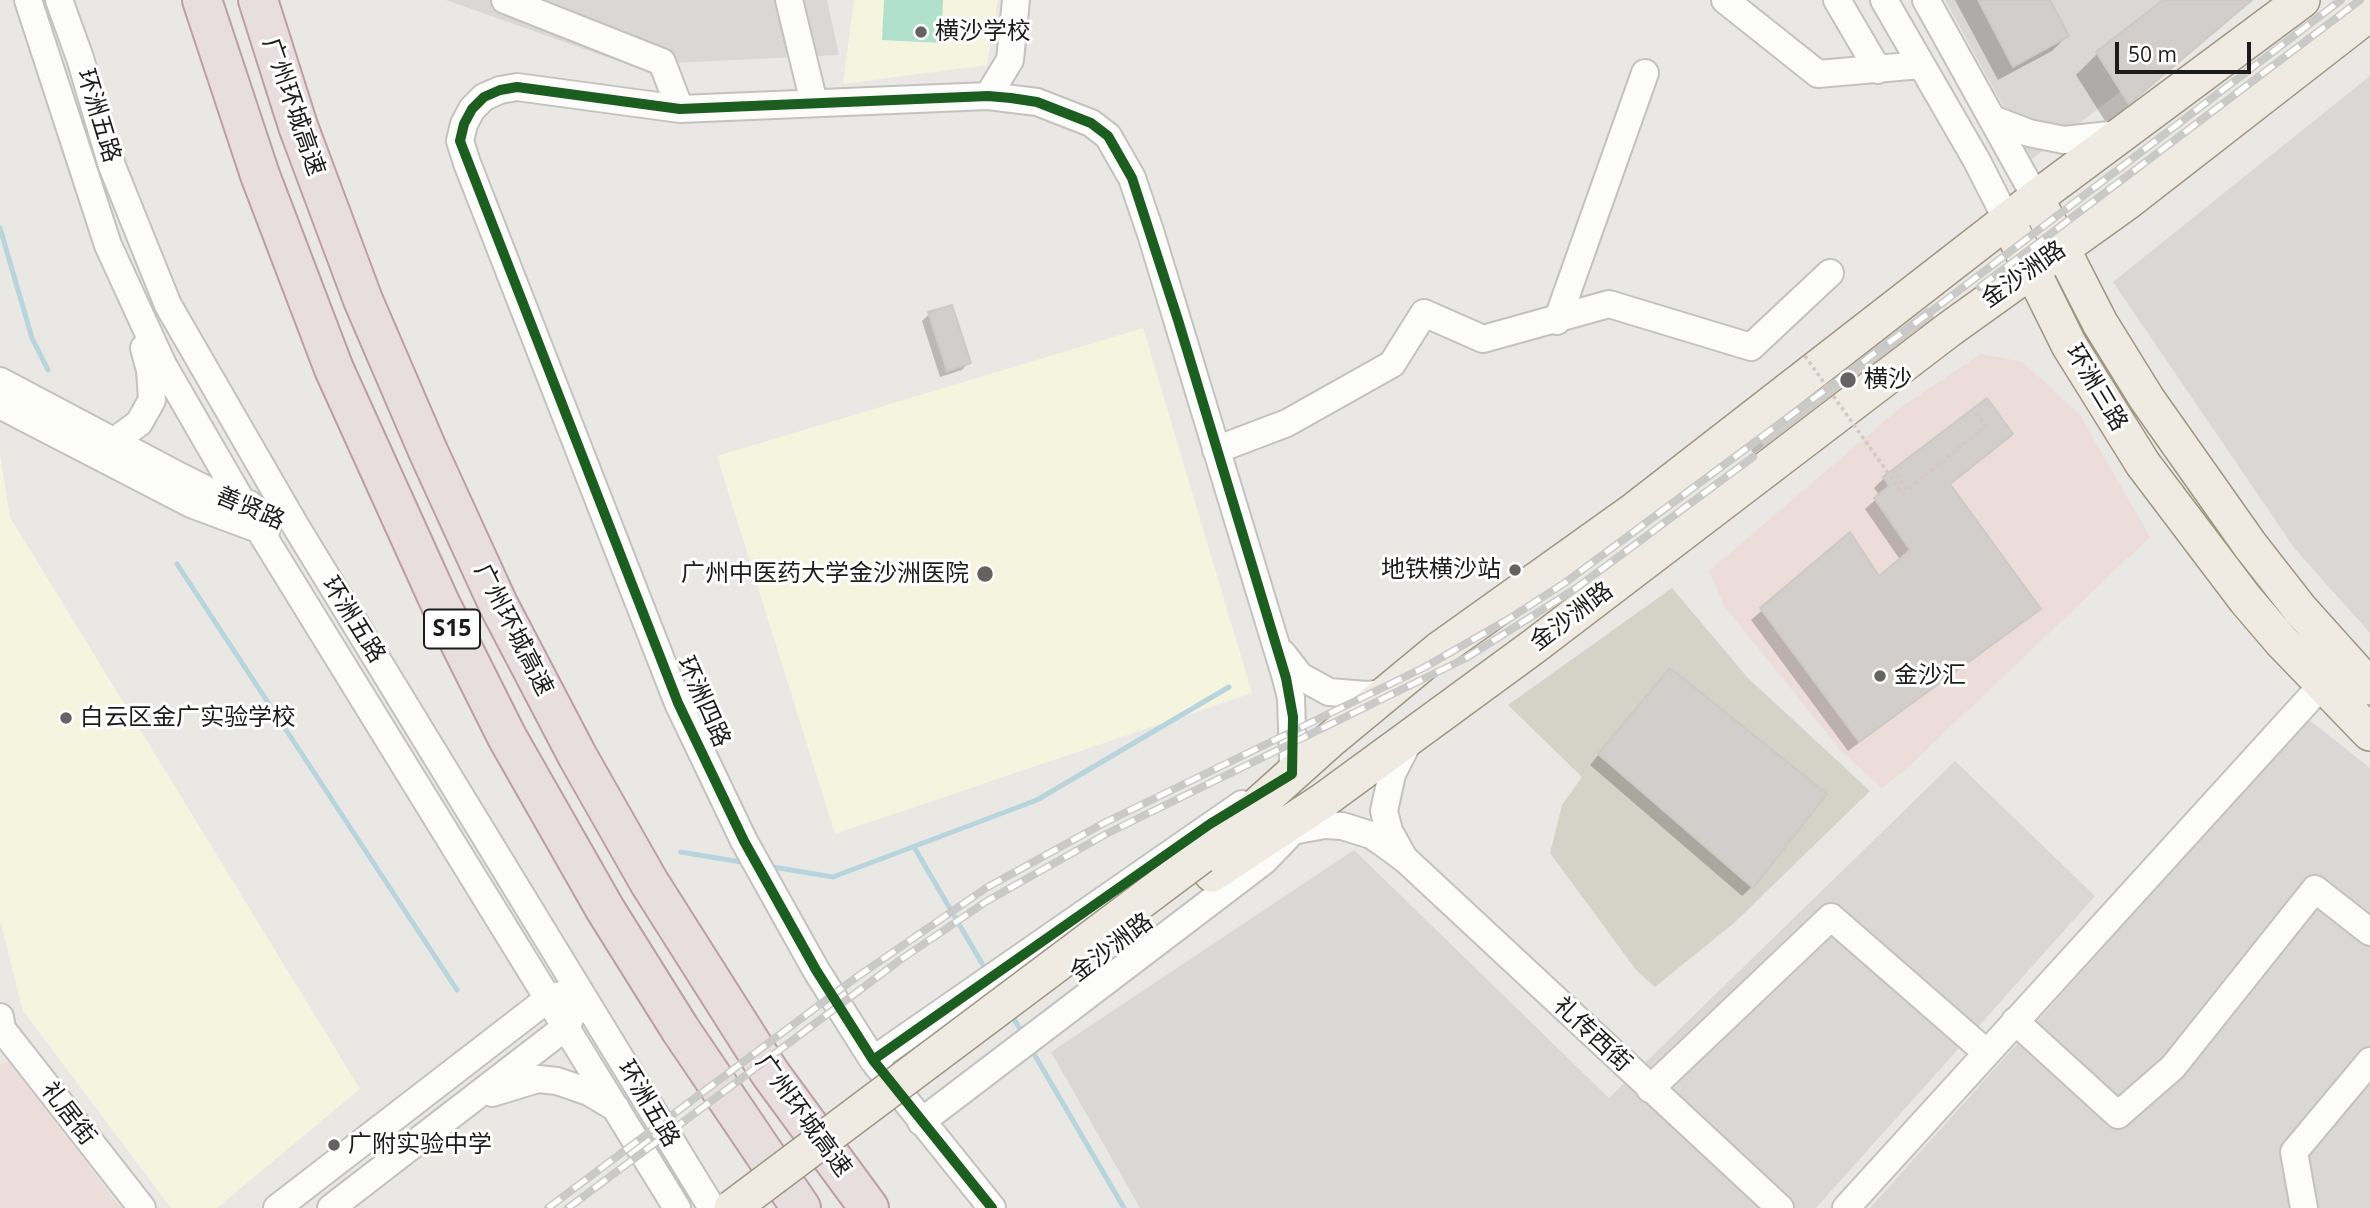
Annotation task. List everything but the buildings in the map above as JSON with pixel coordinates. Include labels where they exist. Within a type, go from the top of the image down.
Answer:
[{"type":"highway","name":"广州环城高速","points":[[202,0],[260,175],[334,369],[440,603],[507,737],[605,909],[680,1029],[802,1208]]},
{"type":"highway","name":"广州环城高速","points":[[258,0],[298,126],[363,300],[498,604],[578,757],[649,882],[770,1073],[869,1208]]},
{"type":"main road","name":"金沙洲路","points":[[765,1208],[1206,865],[1293,774],[1388,692],[1482,618],[1632,512],[2036,198],[2302,0]]},
{"type":"main road","name":"金沙洲路","points":[[732,1208],[1206,865],[1281,833],[2030,270],[2127,202],[2370,13]]},
{"type":"main road","name":"环洲三路","points":[[2036,198],[2118,353],[2223,509],[2301,609],[2370,687]]},
{"type":"main road","name":"环洲三路","points":[[2008,222],[2030,270],[2093,386],[2143,464],[2239,590],[2322,685],[2370,733]]},
{"type":"street","name":"环洲五路","points":[[28,0],[89,192],[126,290],[163,365],[241,500],[677,1208]]},
{"type":"street","name":"环洲五路","points":[[58,0],[116,177],[168,305],[295,525],[712,1208]]},
{"type":"street","points":[[505,0],[662,62],[680,109]]},
{"type":"street","points":[[789,0],[814,103]]},
{"type":"street","points":[[988,96],[1010,60],[1016,0]]},
{"type":"street","points":[[1725,0],[1818,74],[1922,65]]},
{"type":"street","points":[[1837,0],[1878,69]]},
{"type":"street","name":"环洲三路","points":[[1884,0],[1977,161],[2008,222]]},
{"type":"street","name":"环洲三路","points":[[1926,0],[2036,198]]},
{"type":"street","points":[[1557,321],[1645,73]]},
{"type":"street","name":"环洲四路","points":[[992,1208],[873,1060],[799,941],[744,841],[678,703],[467,163],[460,141],[464,124],[478,103],[500,90],[517,87],[680,109],[988,96],[1037,102],[1091,123],[1108,136],[1121,155],[1151,234],[1276,642],[1291,698],[1293,774]]},
{"type":"street","points":[[1995,121],[2029,133],[2064,140],[2121,134]]},
{"type":"street","points":[[1216,450],[1287,423],[1392,365],[1424,313],[1483,340],[1557,321],[1608,304],[1751,347],[1830,273]]},
{"type":"street","points":[[113,442],[139,423],[152,400],[150,370],[126,290]]},
{"type":"street","name":"善贤路","points":[[0,380],[215,494],[241,500],[295,525]]},
{"type":"street","name":"善贤路","points":[[0,405],[191,504],[262,533],[295,525]]},
{"type":"street","points":[[1276,642],[1287,662],[1311,684],[1346,695],[1388,692]]},
{"type":"street","points":[[1846,1208],[2322,685]]},
{"type":"street","points":[[1406,860],[1389,831],[1384,811],[1392,774],[1412,737]]},
{"type":"street","points":[[873,1060],[1210,824],[1293,774]]},
{"type":"street","points":[[921,1122],[1264,861],[1281,833],[1324,825],[1356,829],[1371,835],[1406,860]]},
{"type":"street","name":"礼传西街","points":[[1406,860],[1780,1208]]},
{"type":"street","points":[[2015,1021],[2118,1115],[2173,1067],[2315,889],[2370,932]]},
{"type":"street","points":[[1650,1089],[1831,917],[1987,1053]]},
{"type":"street","points":[[277,1208],[549,998],[581,991]]},
{"type":"street","points":[[331,1208],[567,1026],[581,991]]},
{"type":"street","name":"礼居街","points":[[0,1017],[2,1029],[142,1208]]},
{"type":"street","points":[[2304,1208],[2294,1152],[2370,1061]]},
{"type":"street","points":[[461,1108],[494,1091],[538,1079],[575,1086],[617,1109]]},
{"type":"street","points":[[442,1083],[461,1108]]},
{"type":"path","points":[[1805,356],[1903,494],[1986,426],[1972,409]]},
{"type":"path","points":[[1893,470],[1907,490]]},
{"type":"shaded area","points":[[446,0],[827,0],[839,55],[629,65]]},
{"type":"shaded area","name":"横沙学校","points":[[854,0],[998,0],[987,65],[843,84]]},
{"type":"shaded area","points":[[1945,0],[2241,0],[2032,159]]},
{"type":"shaded area","points":[[2370,76],[2370,633],[2295,549],[2113,282]]},
{"type":"shaded area","name":"广州中医药大学金沙洲医院","points":[[1143,328],[1252,693],[835,834],[717,456]]},
{"type":"shaded area","points":[[1981,354],[2023,362],[2080,415],[2150,537],[1904,771],[1882,788],[1841,751],[1725,607],[1709,571],[1900,408]]},
{"type":"shaded area","name":"白云区金广实验学校","points":[[0,455],[10,517],[360,1089],[217,1208],[171,1208],[23,1011],[0,919]]},
{"type":"shaded area","points":[[1672,588],[1748,678],[1870,791],[1734,923],[1655,987],[1636,970],[1550,853],[1562,805],[1582,777],[1508,705]]},
{"type":"shaded area","points":[[2308,719],[2370,768],[2370,1208],[1870,1208]]},
{"type":"shaded area","points":[[1955,761],[2095,896],[1816,1208],[1140,1208],[1051,1052],[1354,850],[1609,1098]]},
{"type":"shaded area","points":[[8,1062],[121,1208],[0,1208],[0,1065]]},
{"type":"green space","points":[[884,0],[943,0],[941,43],[882,40]]},
{"type":"waterway","points":[[0,228],[32,338],[48,370]]},
{"type":"waterway","points":[[177,564],[457,990]]},
{"type":"waterway","points":[[767,866],[833,877],[1037,800],[1229,687]]},
{"type":"waterway","points":[[914,847],[987,972]]},
{"type":"waterway","points":[[681,852],[747,863]]},
{"type":"waterway","points":[[1011,1014],[1024,1036]]},
{"type":"waterway","points":[[1030,1047],[1124,1208]]},
{"type":"railway","points":[[548,1208],[854,979],[986,888],[1104,823],[1425,667],[1566,582],[1945,301],[2341,0]]},
{"type":"railway","points":[[1980,287],[2360,0]]},
{"type":"railway","points":[[568,1208],[900,960],[987,901],[1106,834],[1466,658],[1575,589],[1753,457]]},
{"type":"cycle path","points":[[873,1060],[1210,824],[1292,774],[1293,717],[1286,678],[1178,320],[1132,178],[1108,136],[1091,123],[1037,102],[1011,98],[988,96],[680,109],[517,87],[500,90],[484,97],[472,109],[464,124],[460,141],[678,703],[744,841],[816,970],[873,1060],[992,1208]]},
{"type":"place","name":"横沙学校","points":[[921,32]]},
{"type":"place","name":"横沙","points":[[1848,380]]},
{"type":"place","name":"地铁横沙站","points":[[1515,570]]},
{"type":"place","name":"广州中医药大学金沙洲医院","points":[[985,574]]},
{"type":"place","name":"金沙汇","points":[[1880,676]]},
{"type":"place","name":"白云区金广实验学校","points":[[66,718]]},
{"type":"place","name":"广附实验中学","points":[[334,1145]]}]
